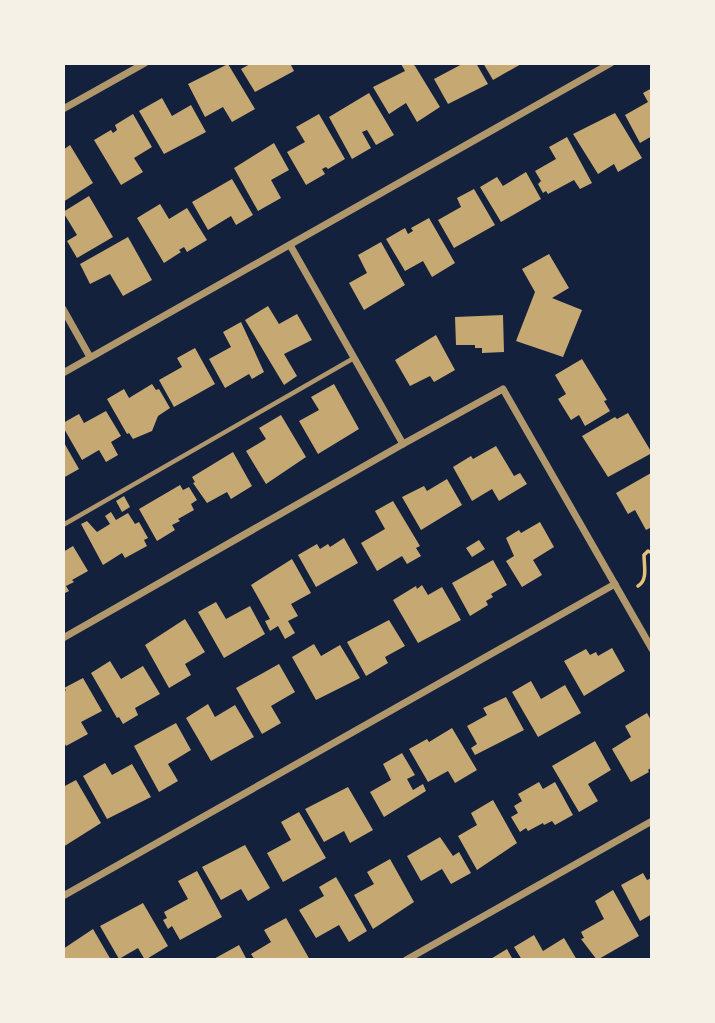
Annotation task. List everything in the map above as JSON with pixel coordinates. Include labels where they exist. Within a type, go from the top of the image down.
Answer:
[{"type":"street","points":[[63,109],[145,63]]},
{"type":"street","points":[[63,373],[611,63]]},
{"type":"street","points":[[290,245],[403,443]]},
{"type":"street","points":[[63,309],[90,357]]},
{"type":"street","points":[[63,638],[403,443],[503,389],[652,649]]},
{"type":"street","points":[[63,896],[615,584]]},
{"type":"street","points":[[406,960],[652,821]]},
{"type":"lane","points":[[63,525],[354,358]]},
{"type":"path","points":[[638,586],[643,584],[644,579],[644,555],[648,551],[652,553]]},
{"type":"building","points":[[252,63],[290,63],[294,71],[255,92],[241,69]]},
{"type":"building","points":[[412,63],[415,66],[440,107],[417,122],[406,103],[389,114],[373,87],[405,71],[401,64]]},
{"type":"building","points":[[464,63],[476,63],[488,84],[448,104],[434,79]]},
{"type":"building","points":[[483,63],[523,63],[493,80]]},
{"type":"building","points":[[228,64],[255,109],[232,122],[223,107],[205,117],[188,84]]},
{"type":"building","points":[[652,88],[652,136],[640,143],[625,115],[648,102],[643,93]]},
{"type":"building","points":[[369,93],[394,135],[376,145],[367,130],[362,132],[371,148],[352,159],[329,117]]},
{"type":"building","points":[[162,98],[172,116],[191,105],[206,132],[164,154],[139,111]]},
{"type":"building","points":[[615,113],[642,158],[618,172],[614,164],[598,174],[573,134]]},
{"type":"building","points":[[133,114],[152,147],[134,158],[143,172],[121,185],[94,140],[111,130],[113,133],[117,130],[115,125]]},
{"type":"building","points":[[319,114],[345,159],[328,169],[322,169],[325,174],[306,185],[287,152],[305,142],[296,127]]},
{"type":"building","points":[[567,137],[592,183],[580,189],[574,180],[548,194],[546,191],[543,193],[538,184],[541,181],[535,171],[556,159],[549,147]]},
{"type":"building","points":[[274,143],[289,170],[271,180],[281,198],[258,211],[234,168]]},
{"type":"building","points":[[70,145],[93,183],[63,202],[63,150]]},
{"type":"building","points":[[526,172],[541,199],[501,222],[480,187],[497,177],[503,186]]},
{"type":"building","points":[[232,179],[253,215],[236,225],[231,216],[208,230],[192,202]]},
{"type":"building","points":[[474,189],[495,225],[454,248],[438,220],[461,207],[457,198]]},
{"type":"building","points":[[89,196],[113,237],[77,258],[67,241],[77,235],[63,212]]},
{"type":"building","points":[[160,204],[169,219],[187,208],[207,240],[187,252],[184,247],[164,263],[137,218]]},
{"type":"building","points":[[429,218],[455,263],[432,277],[423,261],[405,271],[386,239],[405,228],[408,234],[413,231],[411,228]]},
{"type":"building","points":[[128,237],[152,280],[123,296],[110,274],[90,284],[80,264]]},
{"type":"building","points":[[381,242],[405,285],[364,310],[349,283],[367,273],[358,255]]},
{"type":"building","points":[[549,254],[569,288],[552,298],[582,310],[563,357],[516,341],[535,292],[522,269]]},
{"type":"building","points":[[268,306],[279,324],[297,314],[312,340],[284,354],[297,376],[284,385],[245,320]]},
{"type":"building","points":[[503,315],[504,352],[482,353],[482,348],[475,348],[475,345],[456,345],[455,317]]},
{"type":"building","points":[[241,322],[264,372],[252,379],[249,374],[225,388],[209,359],[231,347],[223,332]]},
{"type":"building","points":[[436,335],[455,370],[434,382],[430,376],[410,386],[395,360]]},
{"type":"building","points":[[195,348],[215,384],[174,407],[159,380],[182,367],[177,358]]},
{"type":"building","points":[[582,359],[607,400],[604,401],[610,411],[585,426],[579,415],[571,420],[558,399],[566,394],[555,375]]},
{"type":"building","points":[[152,384],[156,390],[159,389],[170,408],[158,416],[152,431],[133,439],[127,434],[107,399],[124,389],[129,398]]},
{"type":"building","points":[[334,384],[359,429],[318,454],[299,421],[319,410],[311,397]]},
{"type":"building","points":[[106,411],[121,436],[111,442],[118,455],[106,462],[99,450],[82,460],[63,423],[79,414],[84,423]]},
{"type":"building","points":[[628,413],[652,453],[608,477],[582,436],[615,417],[617,419]]},
{"type":"building","points":[[281,415],[306,457],[266,484],[246,451],[266,439],[259,428]]},
{"type":"building","points":[[63,441],[79,469],[63,478]]},
{"type":"building","points":[[496,446],[514,476],[520,473],[527,484],[499,501],[492,489],[472,501],[453,467]]},
{"type":"building","points":[[233,452],[252,486],[231,499],[227,492],[207,503],[193,483],[195,482],[192,477]]},
{"type":"building","points":[[651,473],[652,527],[646,530],[635,510],[628,514],[616,493]]},
{"type":"building","points":[[447,479],[462,505],[421,530],[402,497],[424,486],[427,491]]},
{"type":"building","points":[[180,485],[183,490],[189,487],[197,500],[191,504],[194,510],[178,519],[180,521],[172,525],[175,530],[157,541],[139,509]]},
{"type":"building","points":[[124,496],[130,507],[122,512],[116,501]]},
{"type":"building","points":[[393,501],[420,546],[416,548],[421,556],[407,564],[402,556],[377,571],[361,543],[385,529],[375,511]]},
{"type":"building","points":[[111,512],[116,520],[128,513],[135,524],[139,522],[148,538],[144,540],[147,546],[125,558],[122,553],[103,565],[81,524],[87,521],[97,532],[110,524],[105,516]]},
{"type":"building","points":[[540,522],[554,547],[533,560],[542,575],[522,587],[506,561],[514,556],[506,538]]},
{"type":"building","points":[[344,538],[358,563],[316,587],[298,555],[317,544],[320,549],[328,544],[330,547]]},
{"type":"building","points":[[479,540],[485,549],[472,557],[466,548]]},
{"type":"building","points":[[73,546],[88,571],[72,580],[74,582],[66,586],[69,591],[63,594],[63,552]]},
{"type":"building","points":[[292,559],[311,593],[291,604],[298,616],[288,621],[295,633],[285,639],[278,626],[270,631],[265,621],[270,619],[251,585]]},
{"type":"building","points":[[493,560],[507,585],[491,594],[493,597],[486,601],[488,605],[470,616],[452,583]]},
{"type":"building","points":[[422,585],[428,595],[442,587],[461,620],[418,643],[393,600]]},
{"type":"building","points":[[216,602],[226,619],[250,606],[265,634],[224,658],[198,612]]},
{"type":"building","points":[[185,619],[205,652],[185,664],[191,675],[169,688],[145,645]]},
{"type":"building","points":[[389,620],[405,646],[385,657],[388,663],[366,676],[347,642]]},
{"type":"building","points":[[314,644],[321,656],[340,645],[360,678],[316,700],[292,657]]},
{"type":"building","points":[[612,648],[625,671],[584,696],[564,661],[586,649],[590,655],[596,652],[598,656]]},
{"type":"building","points":[[110,661],[121,679],[143,666],[160,694],[135,708],[138,715],[123,724],[91,673]]},
{"type":"building","points":[[279,664],[295,692],[271,706],[281,723],[262,734],[236,688]]},
{"type":"building","points":[[83,678],[102,711],[81,722],[88,734],[66,746],[63,740],[64,688]]},
{"type":"building","points":[[531,681],[541,699],[565,685],[581,713],[538,737],[512,692]]},
{"type":"building","points":[[506,697],[524,730],[475,755],[471,748],[477,744],[467,726],[487,715],[483,708]]},
{"type":"building","points":[[208,704],[215,717],[235,705],[254,737],[211,761],[186,718]]},
{"type":"building","points":[[647,713],[652,722],[652,767],[649,772],[631,782],[612,749],[631,737],[625,726]]},
{"type":"building","points":[[176,723],[191,750],[168,764],[178,781],[159,792],[134,746]]},
{"type":"building","points":[[452,728],[477,770],[455,783],[448,771],[428,782],[409,749],[427,739],[429,742]]},
{"type":"building","points":[[595,741],[611,770],[588,784],[598,801],[579,812],[552,766]]},
{"type":"building","points":[[402,753],[415,775],[407,779],[413,790],[423,784],[426,791],[384,817],[370,792],[391,780],[383,764]]},
{"type":"building","points":[[105,763],[112,775],[132,764],[151,797],[107,819],[83,776]]},
{"type":"building","points":[[76,780],[101,823],[63,847],[63,787]]},
{"type":"building","points":[[539,782],[543,789],[555,782],[573,815],[555,825],[552,821],[520,832],[511,817],[518,813],[514,806],[522,801],[518,794]]},
{"type":"building","points":[[348,787],[373,830],[350,843],[344,831],[324,842],[305,809]]},
{"type":"building","points":[[493,800],[517,843],[477,870],[458,836],[477,825],[471,813]]},
{"type":"building","points":[[299,812],[326,858],[283,882],[267,853],[291,840],[281,822]]},
{"type":"building","points":[[440,837],[453,856],[459,852],[471,873],[451,884],[442,869],[421,881],[407,856]]},
{"type":"building","points":[[245,845],[270,888],[248,901],[241,889],[221,900],[202,867]]},
{"type":"building","points":[[390,859],[414,902],[373,929],[354,895],[374,884],[367,872]]},
{"type":"building","points":[[197,871],[222,917],[180,940],[172,926],[168,929],[163,920],[167,918],[164,912],[188,899],[178,881]]},
{"type":"building","points":[[643,873],[647,880],[652,878],[652,914],[640,921],[621,885]]},
{"type":"building","points":[[336,877],[367,931],[349,942],[339,925],[316,938],[299,910],[324,896],[319,887]]},
{"type":"building","points":[[613,890],[639,936],[597,960],[581,939],[584,938],[581,932],[604,919],[595,901]]},
{"type":"building","points":[[143,903],[168,946],[145,960],[138,948],[119,959],[100,926]]},
{"type":"building","points":[[286,918],[310,960],[255,960],[251,954],[271,942],[264,930]]},
{"type":"building","points":[[93,929],[111,960],[63,960],[63,949]]},
{"type":"building","points":[[534,935],[543,951],[564,938],[577,960],[522,960],[514,947]]},
{"type":"building","points":[[239,945],[247,960],[212,960]]},
{"type":"building","points":[[507,949],[513,960],[489,960]]}]
